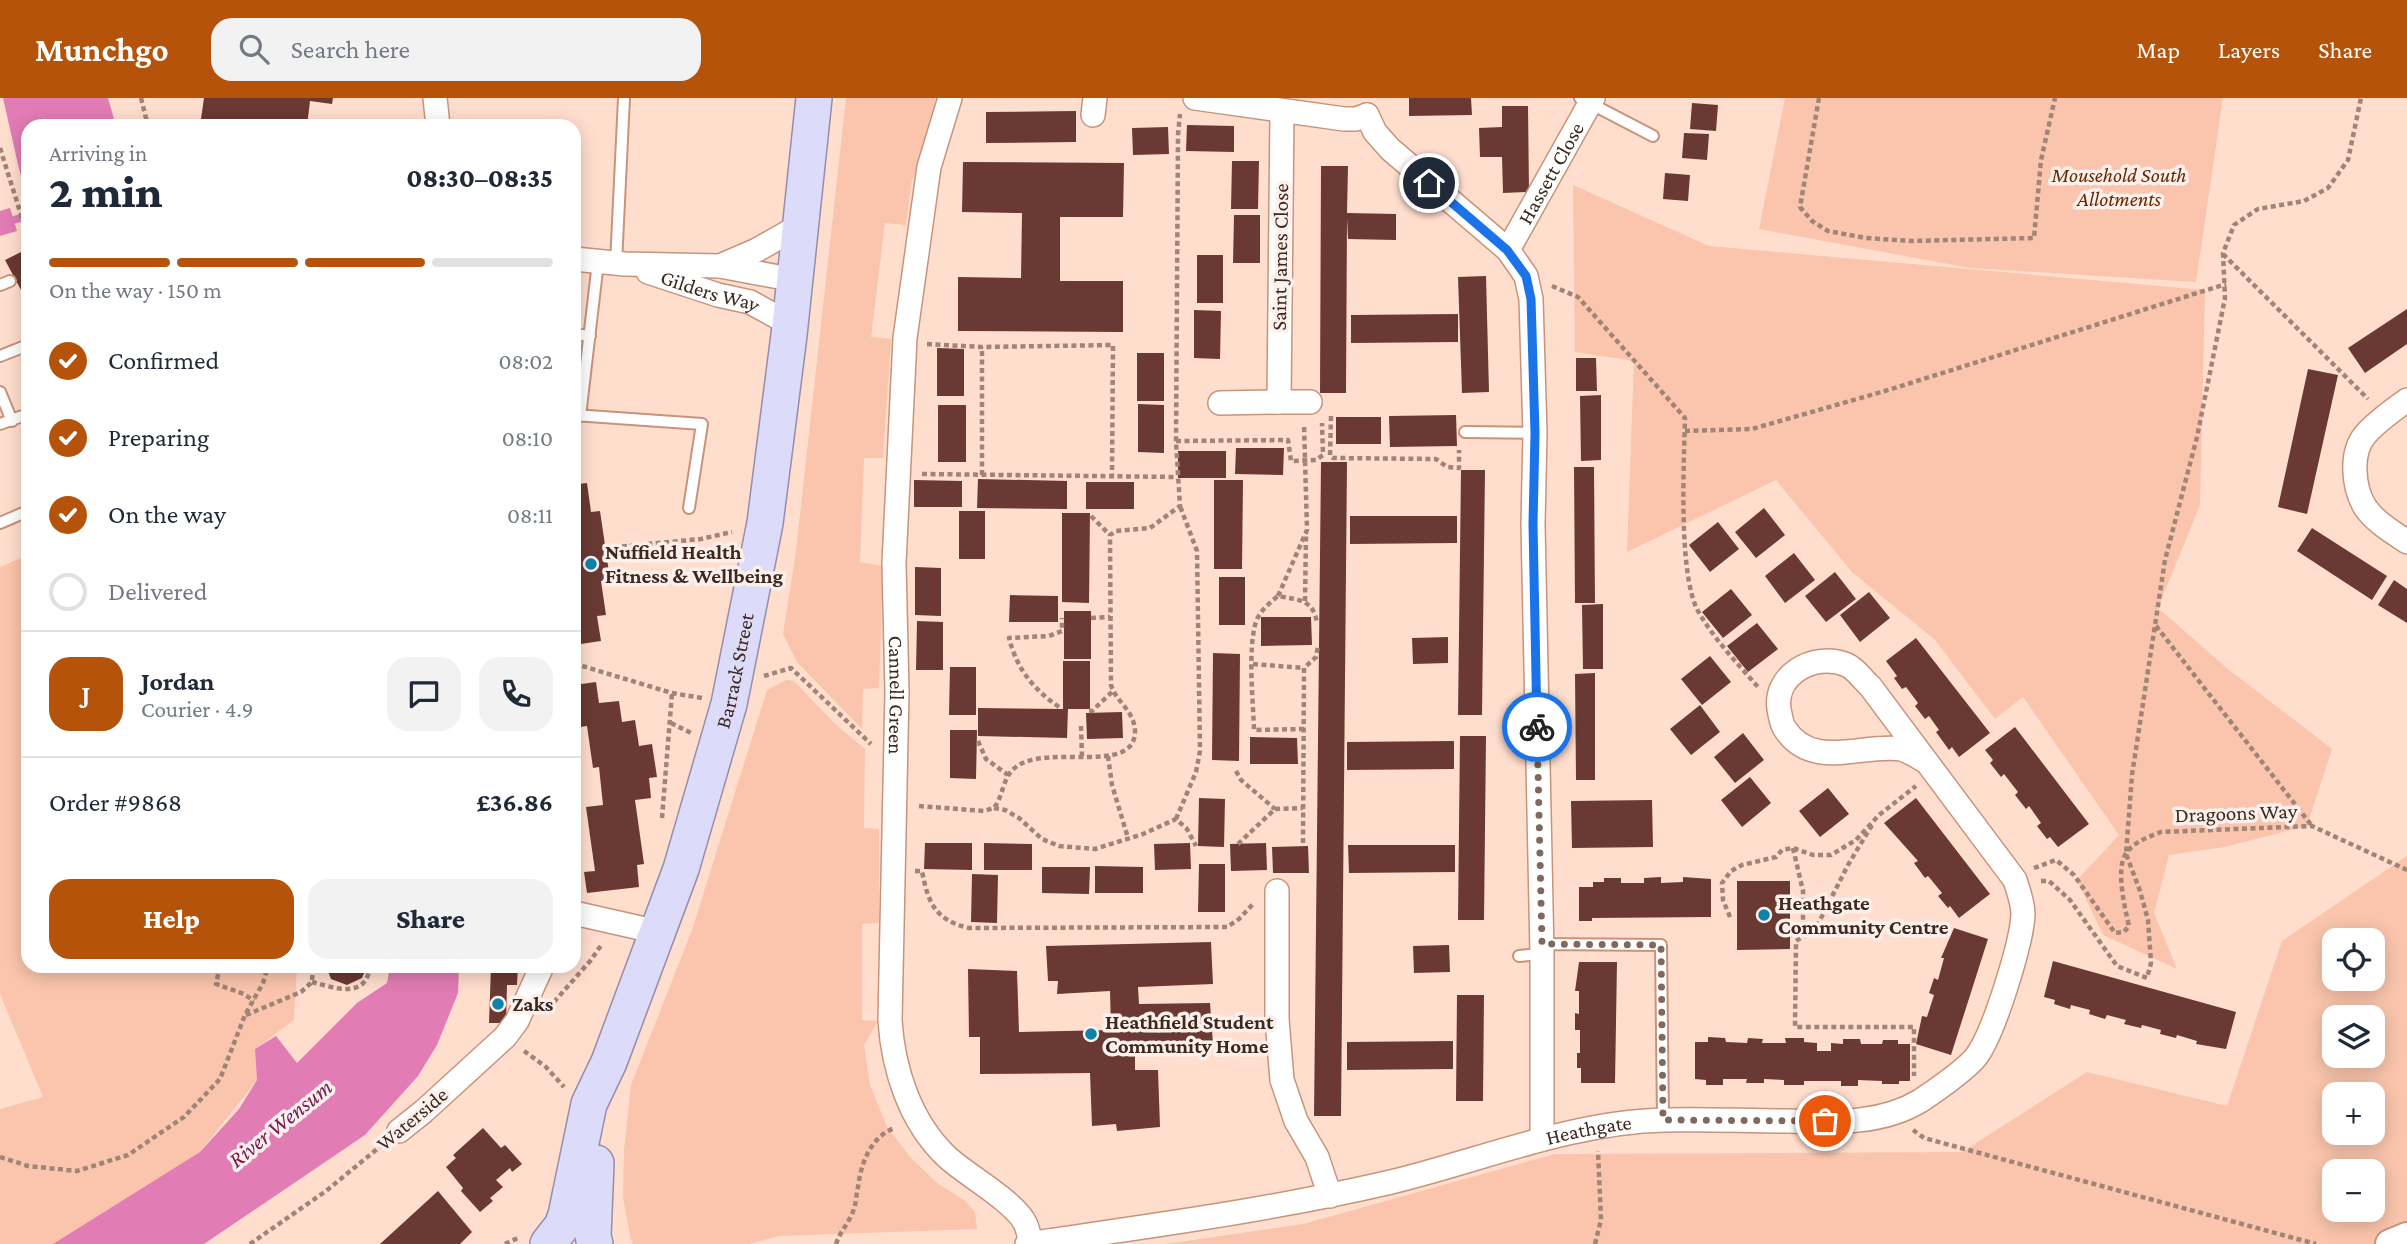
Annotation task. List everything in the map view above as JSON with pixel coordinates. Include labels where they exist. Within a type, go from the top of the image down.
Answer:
[{"type":"main road","name":"Barrack Street","points":[[548,1244],[562,1226],[566,1215],[589,1104],[609,1062],[681,869],[729,704],[762,544],[790,324],[814,98]]},
{"type":"main road","name":"Barrack Street","points":[[595,1244],[593,1236],[599,1123],[609,1062]]},
{"type":"street","points":[[435,98],[437,119]]},
{"type":"street","name":"Cannell Green","points":[[950,98],[929,167],[905,343],[894,563],[897,692],[890,1020],[892,1050],[910,1105],[919,1121],[946,1156],[1015,1209],[1025,1222],[1029,1244]]},
{"type":"street","name":"Hassett Close","points":[[1507,250],[1588,99]]},
{"type":"street","points":[[1188,104],[1344,119],[1356,119],[1372,106]]},
{"type":"street","points":[[1372,106],[1375,131],[1390,149],[1507,250],[1526,276],[1531,299],[1542,949],[1542,1139]]},
{"type":"street","name":"Saint James Close","points":[[1279,402],[1282,112]]},
{"type":"street","name":"Gilders Way","points":[[720,267],[801,225]]},
{"type":"street","name":"Gilders Way","points":[[581,260],[720,267],[795,280]]},
{"type":"street","name":"Gilders Way","points":[[613,263],[750,302],[790,324]]},
{"type":"street","points":[[2407,400],[2363,437],[2356,454],[2354,470],[2365,507],[2379,523],[2407,542]]},
{"type":"street","points":[[1220,403],[1279,402],[1317,408]]},
{"type":"street","name":"Heathgate","points":[[1029,1244],[1330,1196],[1456,1165],[1542,1139],[1598,1128],[1663,1120],[1852,1122],[1890,1115],[1914,1104],[1976,1058],[1992,1024],[2017,952],[2023,912],[2015,880],[1997,852],[1870,687],[1850,666],[1830,660],[1808,663],[1793,673],[1781,689],[1780,698]]},
{"type":"street","points":[[1780,698],[1778,708],[1784,729],[1800,745],[1820,752],[1847,754],[1882,748],[1904,750],[1930,767]]},
{"type":"street","points":[[1277,891],[1277,1019],[1282,1080],[1296,1121],[1317,1157],[1330,1196]]},
{"type":"street","points":[[581,915],[658,932]]},
{"type":"street","name":"Waterside","points":[[399,1131],[505,1037],[517,1021],[539,973]]},
{"type":"street","points":[[2390,1244],[2407,1237]]},
{"type":"lane","points":[[581,391],[590,336],[613,263],[624,98]]},
{"type":"lane","points":[[1588,99],[1653,136]]},
{"type":"lane","points":[[581,335],[590,336]]},
{"type":"lane","points":[[0,356],[21,348]]},
{"type":"lane","points":[[0,392],[6,422]]},
{"type":"lane","points":[[581,415],[702,424],[690,508]]},
{"type":"lane","points":[[1465,432],[1535,433]]},
{"type":"lane","points":[[0,523],[21,514]]},
{"type":"lane","points":[[1519,956],[1542,949],[1661,945],[1663,1120]]},
{"type":"path","points":[[141,98],[146,119]]},
{"type":"path","points":[[1819,98],[1800,207],[1812,221],[1828,231],[1866,239],[1924,241],[2034,237],[2041,160],[2055,98]]},
{"type":"path","points":[[2015,880],[2038,865],[2056,860],[2074,875],[2115,933],[2124,932],[2129,926],[2122,899],[2132,775],[2165,560],[2197,437],[2225,298],[2223,253],[2234,225],[2258,209],[2304,201],[2328,188],[2347,160],[2361,98]]},
{"type":"path","points":[[894,804],[1005,810],[1019,818],[1042,839],[1059,846],[1095,849],[1143,834],[1176,819],[1196,772],[1200,751],[1197,551],[1180,506],[1176,441],[1178,135],[1188,104]]},
{"type":"path","points":[[0,148],[21,214]]},
{"type":"path","points":[[2223,253],[2385,416]]},
{"type":"path","points":[[1685,431],[1752,429],[1885,391],[2226,284]]},
{"type":"path","points":[[1578,297],[1685,418],[1685,548],[1697,608],[1717,639],[1762,692],[1780,698]]},
{"type":"path","points":[[905,343],[982,347],[1112,345],[1112,476]]},
{"type":"path","points":[[982,347],[982,475]]},
{"type":"path","points":[[1176,441],[1288,440],[1291,461],[1315,460],[1323,455],[1317,408]]},
{"type":"path","points":[[1317,408],[1333,458],[1436,459],[1447,467],[1459,468],[1459,432],[1465,432]]},
{"type":"path","points":[[1305,601],[1305,460],[1317,408]]},
{"type":"path","points":[[899,474],[1177,477]]},
{"type":"path","points":[[1110,535],[1116,531],[1150,528],[1180,506]]},
{"type":"path","points":[[994,808],[1000,800],[1008,775],[1017,766],[1032,758],[1118,755],[1130,747],[1135,733],[1132,717],[1113,691],[1110,535],[1091,516]]},
{"type":"path","points":[[1304,729],[1254,730],[1253,664],[1255,624],[1265,606],[1278,596],[1307,530]]},
{"type":"path","points":[[605,548],[701,540],[720,533],[741,531]]},
{"type":"path","points":[[1278,596],[1305,601],[1315,611],[1317,623]]},
{"type":"path","points":[[1091,618],[1110,617]]},
{"type":"path","points":[[1059,707],[1042,695],[1028,680],[1014,656],[1009,638],[1049,636],[1062,631],[1062,618]]},
{"type":"path","points":[[2155,625],[2312,826]]},
{"type":"path","points":[[1253,664],[1304,668],[1316,657],[1318,646]]},
{"type":"path","points":[[581,666],[672,693],[705,698]]},
{"type":"path","points":[[761,677],[791,668],[895,766]]},
{"type":"path","points":[[1303,843],[1304,668]]},
{"type":"path","points":[[1088,711],[1092,711],[1113,691]]},
{"type":"path","points":[[661,831],[672,693]]},
{"type":"path","points":[[671,723],[695,734]]},
{"type":"path","points":[[1082,726],[1082,756]]},
{"type":"path","points":[[978,741],[986,760],[1008,775]]},
{"type":"path","points":[[1108,757],[1112,785],[1128,838]]},
{"type":"path","points":[[1914,1104],[1914,1027],[1795,1027],[1796,941],[1816,928],[1872,825],[1930,767]]},
{"type":"path","points":[[1236,771],[1241,780],[1275,809]]},
{"type":"path","points":[[1238,844],[1275,809],[1303,808]]},
{"type":"path","points":[[1176,819],[1187,829],[1196,846]]},
{"type":"path","points":[[1730,917],[1723,900],[1721,883],[1742,865],[1776,857],[1782,850],[1793,848],[1813,855],[1831,855],[1856,840],[1872,825]]},
{"type":"path","name":"Dragoons Way","points":[[2126,854],[2139,841],[2161,832],[2312,826],[2407,870]]},
{"type":"path","points":[[1793,848],[1803,891],[1803,928],[1807,936]]},
{"type":"path","points":[[2015,880],[2049,881],[2070,901],[2117,966],[2147,978],[2151,963],[2148,920],[2126,854]]},
{"type":"path","points":[[893,871],[922,871],[926,894],[937,912],[952,924],[969,928],[1227,927],[1239,919],[1265,891],[1277,891]]},
{"type":"path","points":[[218,973],[216,984],[244,994],[254,1001]]},
{"type":"path","points":[[0,1157],[28,1166],[77,1171],[128,1155],[184,1117],[220,1079],[245,1015],[266,973]]},
{"type":"path","points":[[245,1015],[301,992],[312,982],[313,973]]},
{"type":"path","points":[[312,982],[340,990],[356,988],[366,980],[368,973]]},
{"type":"path","points":[[534,1057],[556,1076],[561,1084]]},
{"type":"path","points":[[1890,1115],[1924,1138],[2316,1244]]},
{"type":"path","points":[[836,1244],[853,1213],[864,1161],[874,1143],[884,1132],[919,1121]]},
{"type":"path","points":[[1595,1244],[1601,1220],[1598,1128]]},
{"type":"path","name":"Waterside","points":[[250,1244],[326,1191],[399,1131]]},
{"type":"green space","points":[[846,98],[935,98],[935,114],[911,184],[906,225],[885,223],[871,337],[891,339],[883,458],[864,458],[860,562],[883,566],[879,688],[863,689],[862,729],[797,662],[783,634],[796,551]]},
{"type":"green space","name":"Mousehold South Allotments","points":[[1785,98],[2223,98],[2196,282],[1970,268],[1759,229]]},
{"type":"green space","points":[[1573,185],[1709,246],[2205,290],[2200,505],[2158,608],[2228,669],[2332,749],[2307,826],[2225,847],[2169,855],[2154,913],[2177,969],[2103,935],[2077,880],[2119,835],[2023,697],[1995,719],[1935,640],[1852,572],[1776,480],[1627,552],[1634,361],[1575,352]]},
{"type":"green space","points":[[21,558],[21,973],[297,973],[294,1020],[255,1049],[257,1080],[200,1152],[53,1244],[0,1244],[0,1109],[43,1097],[0,994],[0,567]]},
{"type":"green space","points":[[786,680],[794,681],[835,724],[865,749],[864,828],[879,829],[879,923],[862,924],[862,1020],[878,1021],[864,1045],[870,1085],[887,1127],[911,1158],[937,1183],[964,1200],[975,1212],[977,1229],[779,1236],[749,1244],[633,1244],[623,1198],[624,1150],[631,1085],[692,930],[767,690]]},
{"type":"green space","points":[[2407,856],[2407,1244],[1165,1244],[1303,1224],[1555,1154],[1962,1152],[2087,1072],[2227,1106],[2282,941]]},
{"type":"water","points":[[3,98],[108,98],[114,119],[21,119],[21,176]]},
{"type":"water","points":[[10,208],[17,231],[0,236],[0,211]]},
{"type":"water","name":"River Wensum","points":[[389,973],[459,973],[458,993],[437,1045],[418,1076],[365,1135],[204,1244],[53,1244],[200,1152],[239,1109],[257,1080],[255,1049],[276,1036],[297,1063],[357,1003],[387,983]]},
{"type":"building","points":[[204,98],[333,98],[332,104],[310,101],[308,119],[201,119]]},
{"type":"building","points":[[1409,98],[1471,98],[1472,115],[1409,116]]},
{"type":"building","points":[[1692,103],[1718,105],[1716,131],[1690,129]]},
{"type":"building","points":[[1502,106],[1528,106],[1529,192],[1503,193],[1502,157],[1480,157],[1479,128],[1502,127]]},
{"type":"building","points":[[1076,111],[1076,142],[986,143],[986,112]]},
{"type":"building","points":[[1187,125],[1234,126],[1234,152],[1186,151]]},
{"type":"building","points":[[1168,127],[1169,154],[1133,155],[1132,128]]},
{"type":"building","points":[[1684,133],[1709,134],[1707,160],[1682,158]]},
{"type":"building","points":[[1232,161],[1259,161],[1258,209],[1231,209]]},
{"type":"building","points":[[963,162],[1124,163],[1123,217],[1060,217],[1060,281],[1123,281],[1123,332],[958,331],[958,277],[1021,278],[1022,213],[962,212]]},
{"type":"building","points":[[1321,166],[1348,166],[1347,213],[1396,214],[1396,240],[1348,239],[1347,218],[1346,393],[1320,393]]},
{"type":"building","points":[[1665,173],[1690,175],[1688,201],[1663,199]]},
{"type":"building","points":[[1234,215],[1260,215],[1260,263],[1233,263]]},
{"type":"building","points":[[21,252],[21,290],[5,260]]},
{"type":"building","points":[[1197,255],[1223,255],[1223,303],[1197,303]]},
{"type":"building","points":[[1486,276],[1489,392],[1462,393],[1458,277]]},
{"type":"building","points":[[2407,309],[2407,344],[2365,373],[2348,348]]},
{"type":"building","points":[[1194,310],[1221,311],[1220,359],[1194,358]]},
{"type":"building","points":[[1458,314],[1458,342],[1351,343],[1351,315]]},
{"type":"building","points":[[937,348],[964,349],[964,396],[937,396]]},
{"type":"building","points":[[1137,353],[1164,353],[1164,401],[1137,401]]},
{"type":"building","points":[[1576,358],[1596,358],[1597,391],[1576,391]]},
{"type":"building","points":[[2308,369],[2338,375],[2307,514],[2278,507]]},
{"type":"building","points":[[1601,395],[1601,460],[1581,461],[1580,396]]},
{"type":"building","points":[[1138,404],[1164,405],[1164,453],[1138,452]]},
{"type":"building","points":[[938,405],[966,405],[966,462],[938,462]]},
{"type":"building","points":[[1456,415],[1457,446],[1390,447],[1389,416]]},
{"type":"building","points":[[1336,417],[1381,417],[1381,444],[1336,444]]},
{"type":"building","points":[[1236,448],[1284,448],[1283,475],[1235,474]]},
{"type":"building","points":[[1178,451],[1226,451],[1226,478],[1178,478]]},
{"type":"building","points":[[1321,462],[1347,462],[1341,1116],[1314,1116]]},
{"type":"building","points":[[1574,467],[1594,467],[1595,603],[1575,603]]},
{"type":"building","points":[[1461,470],[1485,470],[1482,715],[1458,715]]},
{"type":"building","points":[[978,479],[1067,481],[1067,509],[977,508]]},
{"type":"building","points":[[914,480],[962,481],[962,507],[914,507]]},
{"type":"building","points":[[1214,480],[1243,480],[1242,569],[1214,569]]},
{"type":"building","points":[[1086,482],[1134,482],[1134,509],[1086,509]]},
{"type":"building","name":"Nuffield Health Fitness & Wellbeing","points":[[587,483],[591,512],[600,511],[610,579],[601,581],[606,615],[597,616],[601,641],[581,644],[581,484]]},
{"type":"building","points":[[1764,508],[1785,535],[1756,558],[1735,532]]},
{"type":"building","points":[[959,511],[985,511],[985,559],[959,559]]},
{"type":"building","points":[[1062,513],[1090,513],[1089,603],[1062,602]]},
{"type":"building","points":[[1350,516],[1457,516],[1457,543],[1350,544]]},
{"type":"building","points":[[1718,522],[1739,549],[1710,572],[1689,545]]},
{"type":"building","points":[[2312,528],[2387,576],[2372,600],[2297,551]]},
{"type":"building","points":[[1794,553],[1815,580],[1785,603],[1765,576]]},
{"type":"building","points":[[915,567],[941,568],[941,616],[915,615]]},
{"type":"building","points":[[1835,572],[1856,599],[1826,622],[1805,596]]},
{"type":"building","points":[[1219,577],[1245,577],[1245,625],[1219,625]]},
{"type":"building","points":[[2394,580],[2407,589],[2407,623],[2378,605]]},
{"type":"building","points":[[1731,589],[1752,615],[1723,638],[1702,612]]},
{"type":"building","points":[[1869,592],[1890,618],[1860,642],[1840,615]]},
{"type":"building","points":[[1010,595],[1058,596],[1058,622],[1009,622]]},
{"type":"building","points":[[1603,604],[1603,669],[1583,669],[1582,605]]},
{"type":"building","points":[[1064,611],[1091,611],[1091,659],[1064,659]]},
{"type":"building","points":[[1261,617],[1311,617],[1312,645],[1261,646]]},
{"type":"building","points":[[917,621],[943,622],[943,670],[916,670]]},
{"type":"building","points":[[1757,623],[1778,649],[1748,672],[1727,646]]},
{"type":"building","points":[[1448,637],[1448,663],[1413,664],[1412,638]]},
{"type":"building","points":[[1916,638],[1990,733],[1959,757],[1952,747],[1949,750],[1929,716],[1925,719],[1915,706],[1918,703],[1906,687],[1902,689],[1894,678],[1897,676],[1886,661]]},
{"type":"building","points":[[1213,653],[1240,654],[1239,761],[1212,760]]},
{"type":"building","points":[[1710,656],[1731,682],[1702,705],[1681,679]]},
{"type":"building","points":[[1063,661],[1090,661],[1090,709],[1068,709],[1067,738],[978,736],[978,708],[1063,709]]},
{"type":"building","points":[[950,667],[976,667],[976,715],[949,715]]},
{"type":"building","points":[[1595,673],[1595,780],[1576,780],[1575,674]]},
{"type":"building","points":[[596,682],[599,703],[619,701],[622,722],[635,720],[639,746],[652,744],[657,777],[649,778],[651,798],[635,800],[644,864],[637,865],[639,887],[587,893],[584,872],[595,871],[586,807],[603,805],[599,767],[593,768],[587,726],[581,727],[581,684]]},
{"type":"building","points":[[1700,705],[1720,732],[1691,755],[1670,729]]},
{"type":"building","points":[[1122,712],[1123,738],[1087,739],[1086,713]]},
{"type":"building","points":[[2015,727],[2089,824],[2058,847],[2050,837],[2047,839],[2037,826],[2041,823],[2029,806],[2026,809],[2015,795],[2018,792],[2004,774],[2001,777],[1990,763],[1993,760],[1985,750]]},
{"type":"building","points":[[950,730],[977,730],[976,779],[950,778]]},
{"type":"building","points":[[1743,733],[1764,760],[1735,783],[1714,757]]},
{"type":"building","points":[[1460,736],[1486,736],[1484,920],[1458,920]]},
{"type":"building","points":[[1250,737],[1297,738],[1298,764],[1250,764]]},
{"type":"building","points":[[1454,741],[1454,769],[1347,770],[1347,742]]},
{"type":"building","points":[[1750,777],[1771,803],[1742,827],[1721,800]]},
{"type":"building","points":[[1828,788],[1849,814],[1820,837],[1799,811]]},
{"type":"building","points":[[1199,798],[1225,799],[1224,847],[1198,846]]},
{"type":"building","points":[[1916,798],[1990,894],[1959,918],[1938,896],[1942,893],[1928,876],[1925,878],[1914,863],[1918,861],[1884,823]]},
{"type":"building","points":[[1652,800],[1653,847],[1572,848],[1571,801]]},
{"type":"building","points":[[925,843],[972,843],[972,870],[924,869]]},
{"type":"building","points":[[984,843],[1032,844],[1032,870],[984,870]]},
{"type":"building","points":[[1190,843],[1191,869],[1155,870],[1154,844]]},
{"type":"building","points":[[1266,843],[1267,870],[1231,871],[1230,844]]},
{"type":"building","points":[[1348,845],[1455,845],[1455,872],[1349,873]]},
{"type":"building","points":[[1308,846],[1309,873],[1273,873],[1272,847]]},
{"type":"building","points":[[1199,864],[1225,864],[1225,912],[1198,912]]},
{"type":"building","points":[[1095,866],[1143,867],[1143,893],[1095,893]]},
{"type":"building","points":[[1042,867],[1090,867],[1089,894],[1042,893]]},
{"type":"building","points":[[972,874],[998,875],[997,923],[971,922]]},
{"type":"building","points":[[1661,877],[1661,883],[1683,882],[1683,877],[1711,879],[1711,917],[1592,918],[1592,921],[1579,921],[1579,887],[1593,887],[1593,882],[1604,882],[1604,878],[1621,878],[1621,883],[1644,883],[1644,878]]},
{"type":"building","name":"Heathgate Community Centre","points":[[1737,881],[1790,881],[1790,949],[1737,950]]},
{"type":"building","points":[[1954,928],[1988,939],[1951,1055],[1916,1044],[1922,1016],[1927,1017],[1934,995],[1929,993],[1934,978],[1938,980],[1944,958],[1941,958]]},
{"type":"building","name":"Heathfield Student Community Home","points":[[1211,942],[1213,984],[1138,987],[1139,1004],[1210,1003],[1213,1044],[1207,1043],[1207,1053],[1135,1054],[1135,1070],[1158,1070],[1160,1127],[1117,1131],[1116,1124],[1092,1126],[1090,1073],[980,1074],[980,1037],[969,1037],[968,969],[1017,971],[1019,1032],[1111,1030],[1110,991],[1057,994],[1058,981],[1048,981],[1046,946]]},
{"type":"building","points":[[1449,945],[1450,972],[1414,973],[1413,946]]},
{"type":"building","points":[[2053,961],[2236,1012],[2226,1049],[2196,1044],[2197,1041],[2177,1035],[2176,1038],[2160,1034],[2161,1030],[2142,1025],[2141,1028],[2124,1024],[2126,1020],[2107,1015],[2105,1019],[2089,1014],[2090,1010],[2071,1005],[2070,1009],[2054,1004],[2055,1000],[2044,997]]},
{"type":"building","points":[[1579,962],[1617,962],[1615,1083],[1581,1083],[1581,1068],[1577,1068],[1580,1030],[1575,1030],[1575,1013],[1579,1014],[1579,991],[1575,991]]},
{"type":"building","points":[[329,973],[364,973],[362,978],[347,985],[331,979]]},
{"type":"building","name":"Zaks","points":[[491,973],[518,973],[517,985],[507,985],[506,1023],[489,1023]]},
{"type":"building","points":[[1457,995],[1484,995],[1483,1101],[1456,1101]]},
{"type":"building","points":[[1708,1037],[1725,1038],[1726,1042],[1747,1043],[1748,1038],[1763,1039],[1762,1043],[1786,1043],[1785,1038],[1804,1038],[1804,1042],[1817,1043],[1817,1051],[1831,1051],[1831,1043],[1843,1044],[1843,1039],[1860,1039],[1861,1044],[1882,1044],[1883,1040],[1898,1040],[1898,1044],[1910,1044],[1910,1081],[1882,1084],[1882,1081],[1858,1080],[1858,1086],[1841,1086],[1841,1081],[1804,1081],[1804,1085],[1784,1085],[1784,1080],[1764,1079],[1764,1083],[1746,1083],[1747,1079],[1723,1079],[1723,1085],[1706,1085],[1706,1080],[1695,1079],[1695,1042],[1708,1042]]},
{"type":"building","points":[[1453,1041],[1453,1069],[1347,1070],[1347,1042]]},
{"type":"building","points":[[483,1128],[501,1148],[505,1145],[522,1164],[512,1172],[510,1168],[496,1180],[503,1187],[490,1198],[493,1201],[480,1212],[461,1191],[463,1188],[446,1167],[456,1158],[453,1155]]},
{"type":"building","points":[[438,1191],[472,1232],[460,1244],[380,1244]]},
{"type":"waterway","points":[[13,220],[21,218]]},
{"type":"way so far","points":[[1537,727],[1542,944],[1661,945],[1663,1120],[1825,1121]]},
{"type":"place","name":"Nuffield Health Fitness & Wellbeing","points":[[591,564]]},
{"type":"place","name":"Heathgate Community Centre","points":[[1764,915]]},
{"type":"place","name":"Zaks","points":[[498,1004]]},
{"type":"place","name":"Heathfield Student Community Home","points":[[1091,1034]]},
{"type":"route","points":[[1429,183],[1507,250],[1526,276],[1531,299],[1535,433],[1533,524],[1537,727]]}]
